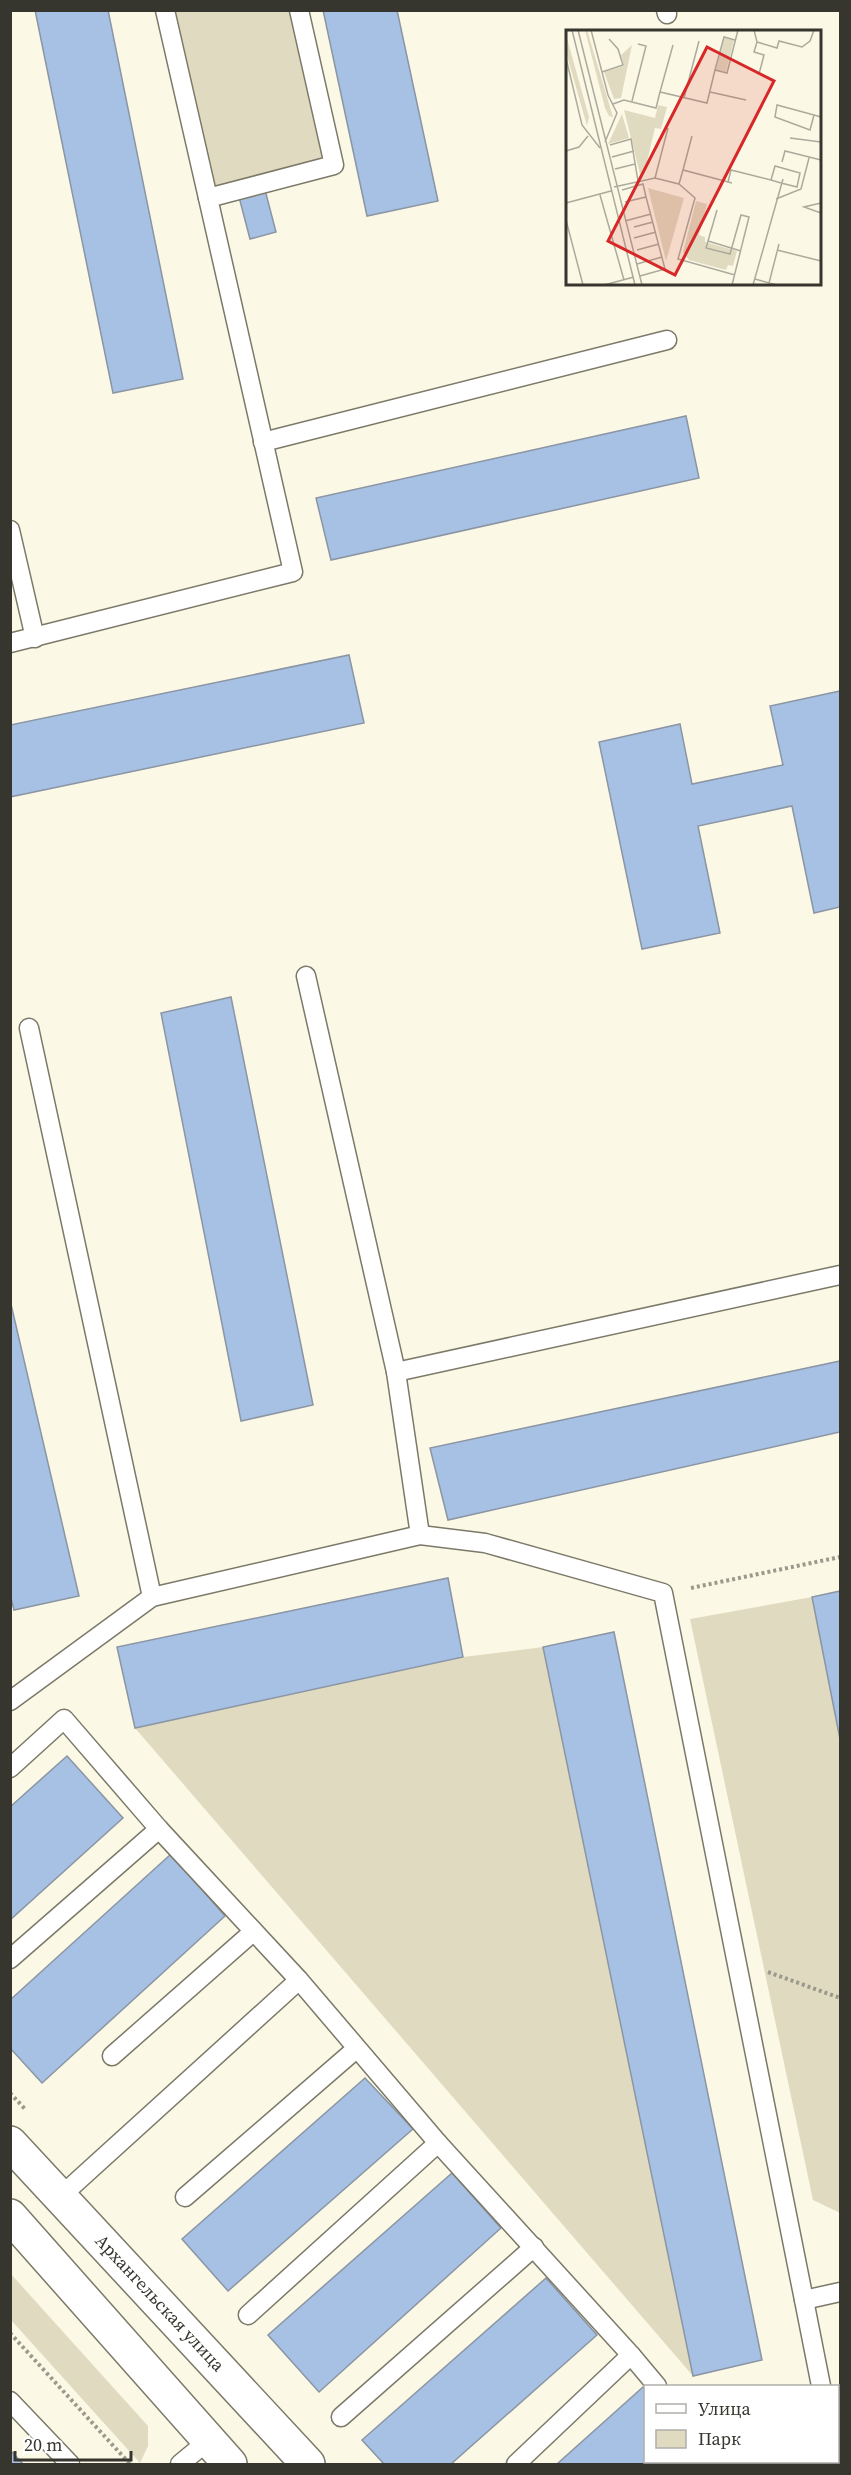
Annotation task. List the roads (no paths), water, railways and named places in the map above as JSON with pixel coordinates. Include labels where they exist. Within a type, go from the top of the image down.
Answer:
[{"type":"main road","name":"Архангельская улица","points":[[10,2143],[308,2464]]},
{"type":"main road","points":[[10,2216],[230,2464]]},
{"type":"lane","points":[[10,643],[293,572],[165,10]]},
{"type":"lane","points":[[208,198],[334,165],[299,10]]},
{"type":"lane","points":[[263,442],[667,340]]},
{"type":"lane","points":[[10,530],[35,638]]},
{"type":"lane","points":[[306,976],[396,1372],[420,1534]]},
{"type":"lane","points":[[29,1028],[152,1597]]},
{"type":"lane","points":[[396,1372],[840,1275]]},
{"type":"lane","points":[[10,1701],[152,1597],[420,1534],[485,1543],[663,1593],[820,2385]]},
{"type":"lane","points":[[10,1768],[64,1719],[159,1829],[299,1980],[438,2143],[656,2385]]},
{"type":"lane","points":[[10,1959],[159,1829]]},
{"type":"lane","points":[[112,2056],[253,1932]]},
{"type":"lane","points":[[61,2196],[299,1980]]},
{"type":"lane","points":[[185,2197],[356,2049]]},
{"type":"lane","points":[[248,2315],[438,2143]]},
{"type":"lane","points":[[342,2416],[534,2247]]},
{"type":"lane","points":[[804,2300],[840,2292]]},
{"type":"lane","points":[[516,2464],[631,2355]]},
{"type":"lane","points":[[10,2401],[70,2464]]},
{"type":"lane","points":[[180,2464],[209,2440]]}]
